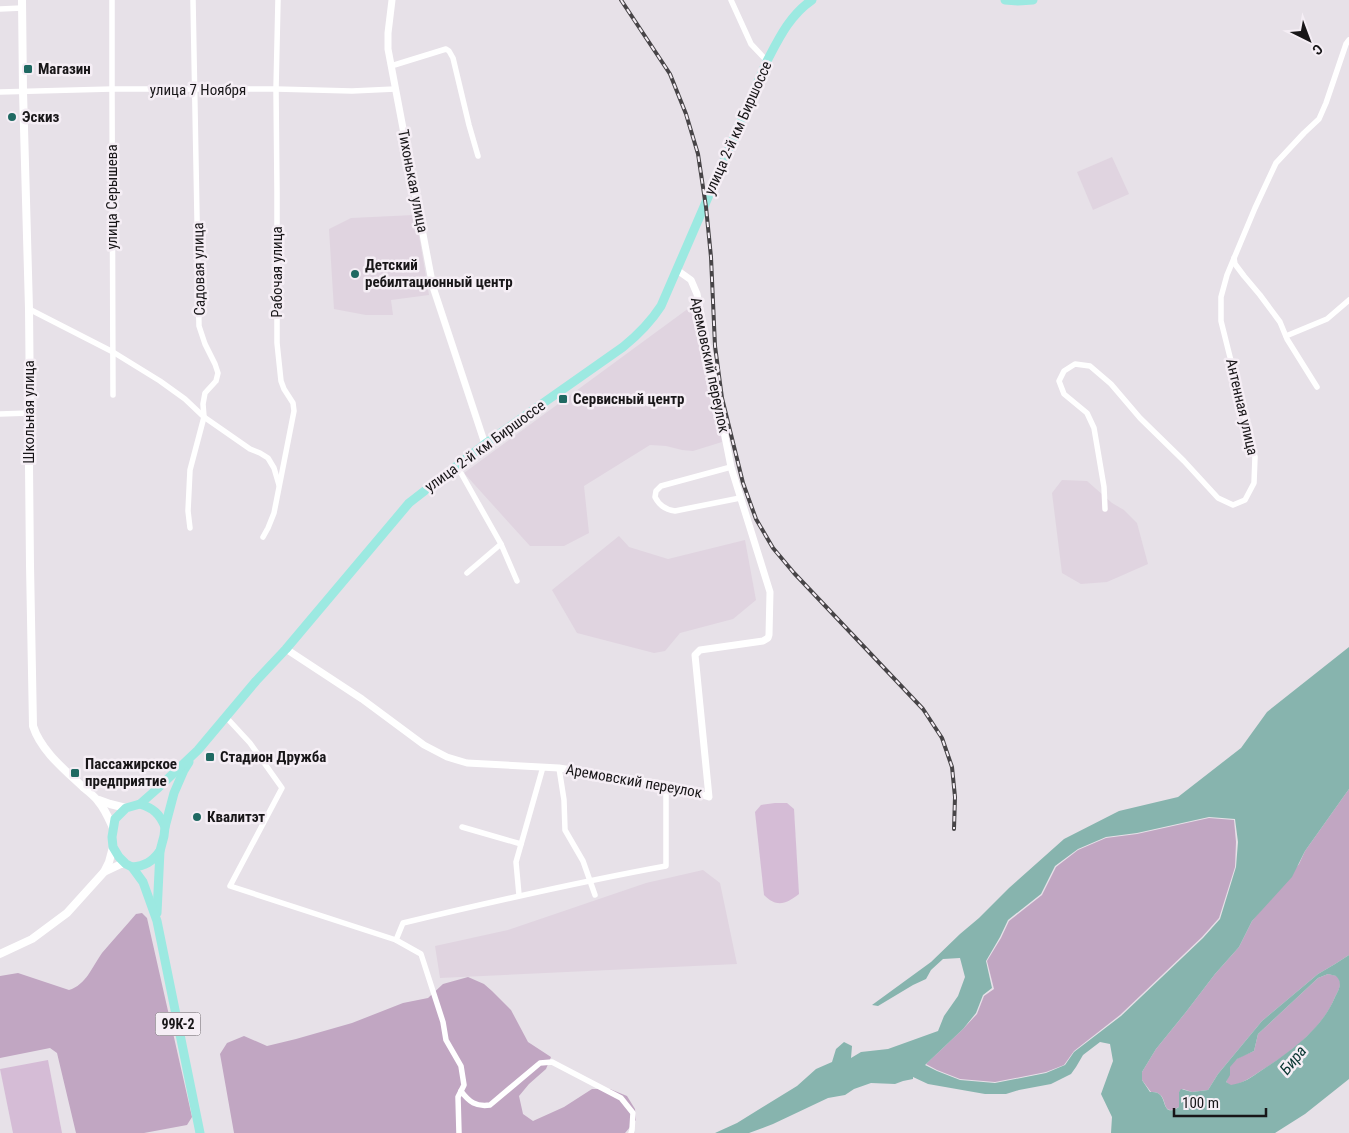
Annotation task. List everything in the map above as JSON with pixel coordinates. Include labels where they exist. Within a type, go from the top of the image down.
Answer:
[{"type":"main road","name":"улица 2-й км Биршоссе","points":[[198,750],[409,503],[484,444],[623,347],[649,323],[661,306],[767,61],[785,28],[804,5],[812,0]]},
{"type":"main road","points":[[1004,0],[1018,2],[1033,0]]},
{"type":"main road","name":"Школьная улица","points":[[22,4],[29,309],[33,726],[36,735],[45,748],[63,768],[97,799]]},
{"type":"main road","name":"99К-2","points":[[126,808],[140,804],[198,750]]},
{"type":"main road","name":"99К-2","points":[[157,921],[160,851],[165,827],[174,793],[184,770],[198,750]]},
{"type":"main road","points":[[97,799],[126,808]]},
{"type":"main road","points":[[97,799],[113,828]]},
{"type":"main road","points":[[140,804],[149,807],[159,814],[165,827]]},
{"type":"main road","points":[[0,954],[32,939],[67,913],[104,872],[114,848],[112,837],[115,819],[126,808]]},
{"type":"main road","name":"99К-2","points":[[114,848],[116,853],[143,882],[157,921],[200,1133]]},
{"type":"main road","points":[[104,872],[121,864],[129,866],[147,864],[160,851]]},
{"type":"street","name":"улица Серышева","points":[[112,0],[113,394]]},
{"type":"street","name":"Садовая улица","points":[[190,528],[188,511],[190,470],[204,417],[203,404],[205,393],[216,381],[218,373],[205,344],[200,326],[193,0]]},
{"type":"street","name":"Рабочая улица","points":[[263,537],[274,513],[294,411],[293,404],[281,381],[277,343],[276,89],[278,0]]},
{"type":"street","name":"Тихонькая улица","points":[[392,0],[388,49],[434,287],[484,444]]},
{"type":"street","points":[[731,0],[752,44],[767,61]]},
{"type":"street","points":[[0,9],[22,4]]},
{"type":"street","name":"Антенная улица","points":[[1105,509],[1104,487],[1094,428],[1087,413],[1064,394],[1059,381],[1064,371],[1075,364],[1090,366],[1112,384],[1140,418],[1218,498],[1233,506],[1245,500],[1254,483],[1255,457],[1221,321],[1221,297],[1227,275],[1276,163],[1319,119],[1349,40]]},
{"type":"street","points":[[391,66],[446,49],[449,51],[453,58],[478,156]]},
{"type":"street","name":"улица 7 Ноября","points":[[0,92],[112,89],[352,91],[395,89]]},
{"type":"street","points":[[1234,258],[1235,264],[1280,322],[1286,336],[1317,387]]},
{"type":"street","name":"Аремовский переулок","points":[[286,648],[362,699],[424,746],[447,757],[467,763],[559,768],[666,785],[709,797],[695,655],[700,650],[763,641],[768,638],[770,592],[731,467],[696,294],[691,280],[677,270]]},
{"type":"street","points":[[1286,336],[1327,319],[1349,300]]},
{"type":"street","points":[[29,309],[113,352],[160,381],[204,417],[250,449],[260,452],[268,458],[274,468],[280,487]]},
{"type":"street","points":[[0,414],[30,413]]},
{"type":"street","points":[[457,466],[502,544],[517,581]]},
{"type":"street","points":[[731,467],[661,486],[656,490],[655,497],[662,506],[675,511],[740,498]]},
{"type":"street","points":[[467,573],[502,544]]},
{"type":"street","points":[[226,717],[250,743],[282,788],[230,886],[396,940],[421,954],[443,1022],[446,1040],[461,1066],[464,1085],[458,1097],[459,1133]]},
{"type":"street","points":[[519,895],[516,862],[543,767]]},
{"type":"street","name":"Аремовский переулок","points":[[559,768],[564,800],[565,830],[584,860],[595,895]]},
{"type":"street","points":[[396,940],[403,923],[519,895],[666,866],[666,785]]},
{"type":"street","points":[[462,827],[521,844]]},
{"type":"street","points":[[461,1091],[467,1099],[480,1106],[490,1105],[540,1063],[552,1062],[621,1098],[633,1113],[631,1133]]},
{"type":"shaded area","points":[[1112,157],[1129,194],[1093,210],[1077,172]]},
{"type":"shaded area","points":[[414,215],[429,295],[391,300],[393,315],[366,315],[334,309],[329,229],[351,218]]},
{"type":"shaded area","points":[[693,305],[722,442],[693,451],[650,445],[584,486],[589,533],[564,546],[530,546],[464,473]]},
{"type":"shaded area","points":[[1062,480],[1087,481],[1112,503],[1124,510],[1137,523],[1148,564],[1107,582],[1081,584],[1062,573],[1052,493]]},
{"type":"shaded area","points":[[619,536],[629,547],[668,559],[745,540],[756,600],[733,619],[680,633],[665,651],[654,653],[577,633],[552,590]]},
{"type":"shaded area","points":[[1349,789],[1349,955],[1318,974],[1262,1021],[1218,1074],[1208,1090],[1192,1092],[1183,1089],[1179,1092],[1179,1107],[1173,1110],[1167,1109],[1162,1096],[1151,1092],[1142,1080],[1142,1072],[1156,1049],[1215,974],[1239,947],[1252,921],[1299,864],[1305,851]]},
{"type":"shaded area","points":[[787,803],[794,809],[799,894],[781,903],[773,902],[764,895],[755,812],[761,805]]},
{"type":"shaded area","points":[[1209,818],[1234,820],[1236,842],[1235,867],[1219,918],[1202,937],[1120,1015],[1074,1051],[1064,1065],[1046,1072],[995,1082],[960,1079],[926,1064],[977,1014],[984,996],[994,989],[987,961],[1009,921],[1042,895],[1056,867],[1078,850],[1106,838],[1137,834]]},
{"type":"shaded area","points":[[703,870],[720,883],[737,964],[440,978],[435,946],[508,930],[646,883]]},
{"type":"shaded area","points":[[142,913],[147,918],[192,1117],[187,1125],[144,1133],[76,1133],[57,1053],[50,1048],[0,1058],[0,976],[18,973],[69,990],[75,988],[84,980],[102,953],[136,914]]},
{"type":"shaded area","points":[[1328,974],[1337,976],[1340,986],[1330,1008],[1305,1039],[1284,1056],[1240,1083],[1231,1086],[1226,1082],[1232,1063],[1254,1051],[1258,1034],[1318,978]]},
{"type":"shaded area","points":[[468,977],[484,984],[492,991],[511,1010],[528,1042],[551,1057],[546,1069],[519,1096],[523,1114],[533,1121],[564,1107],[592,1089],[610,1089],[627,1096],[635,1109],[636,1120],[625,1133],[234,1133],[220,1054],[227,1043],[244,1036],[267,1046],[296,1039],[352,1023],[403,1003],[428,998],[443,984]]},
{"type":"shaded area","points":[[48,1060],[62,1133],[13,1133],[0,1069]]},
{"type":"water","name":"Бира","points":[[1349,647],[1349,789],[1305,851],[1292,877],[1252,921],[1239,947],[1215,974],[1156,1049],[1142,1072],[1142,1080],[1150,1092],[1161,1096],[1167,1109],[1170,1110],[1179,1107],[1179,1092],[1181,1089],[1192,1092],[1208,1090],[1218,1074],[1262,1021],[1318,974],[1349,955],[1349,1079],[1305,1114],[1275,1133],[1111,1133],[1112,1117],[1101,1094],[1113,1061],[1110,1044],[1100,1042],[1083,1055],[1071,1074],[1051,1084],[1006,1094],[985,1094],[928,1084],[913,1077],[913,1079],[895,1084],[871,1083],[854,1089],[845,1095],[828,1098],[749,1133],[715,1133],[737,1123],[797,1086],[816,1069],[832,1062],[836,1049],[844,1042],[852,1046],[851,1058],[861,1052],[888,1049],[938,1031],[944,1016],[958,996],[965,977],[960,958],[943,959],[931,970],[926,979],[878,1006],[872,1005],[931,962],[1064,839],[1119,811],[1178,797],[1241,748],[1267,712]],"holes":[[[1209,817],[1235,819],[1238,842],[1236,867],[1220,919],[1203,938],[1121,1016],[1074,1052],[1065,1065],[1046,1073],[995,1083],[960,1080],[925,1065],[963,1029],[976,1013],[983,995],[992,988],[986,961],[1008,920],[1041,894],[1055,866],[1078,849],[1106,837],[1137,833]],[[1328,974],[1336,976],[1340,986],[1329,1009],[1314,1029],[1283,1056],[1251,1077],[1231,1085],[1226,1082],[1230,1075],[1230,1067],[1237,1059],[1254,1051],[1258,1034],[1318,978]]]},
{"type":"railway","points":[[621,0],[670,74],[686,114],[698,154],[711,257],[715,346],[722,398],[743,483],[756,519],[773,548],[794,573],[923,709],[942,738],[952,767],[955,797],[954,829]]},
{"type":"place","name":"Магазин","points":[[28,69]]},
{"type":"place","name":"Эскиз","points":[[12,117]]},
{"type":"place","name":"Детский ребилтационный центр","points":[[355,274]]},
{"type":"place","name":"Сервисный центр","points":[[563,399]]},
{"type":"place","name":"Стадион Дружба","points":[[210,757]]},
{"type":"place","name":"Пассажирское предприятие","points":[[75,773]]},
{"type":"place","name":"Квалитэт","points":[[197,817]]}]
